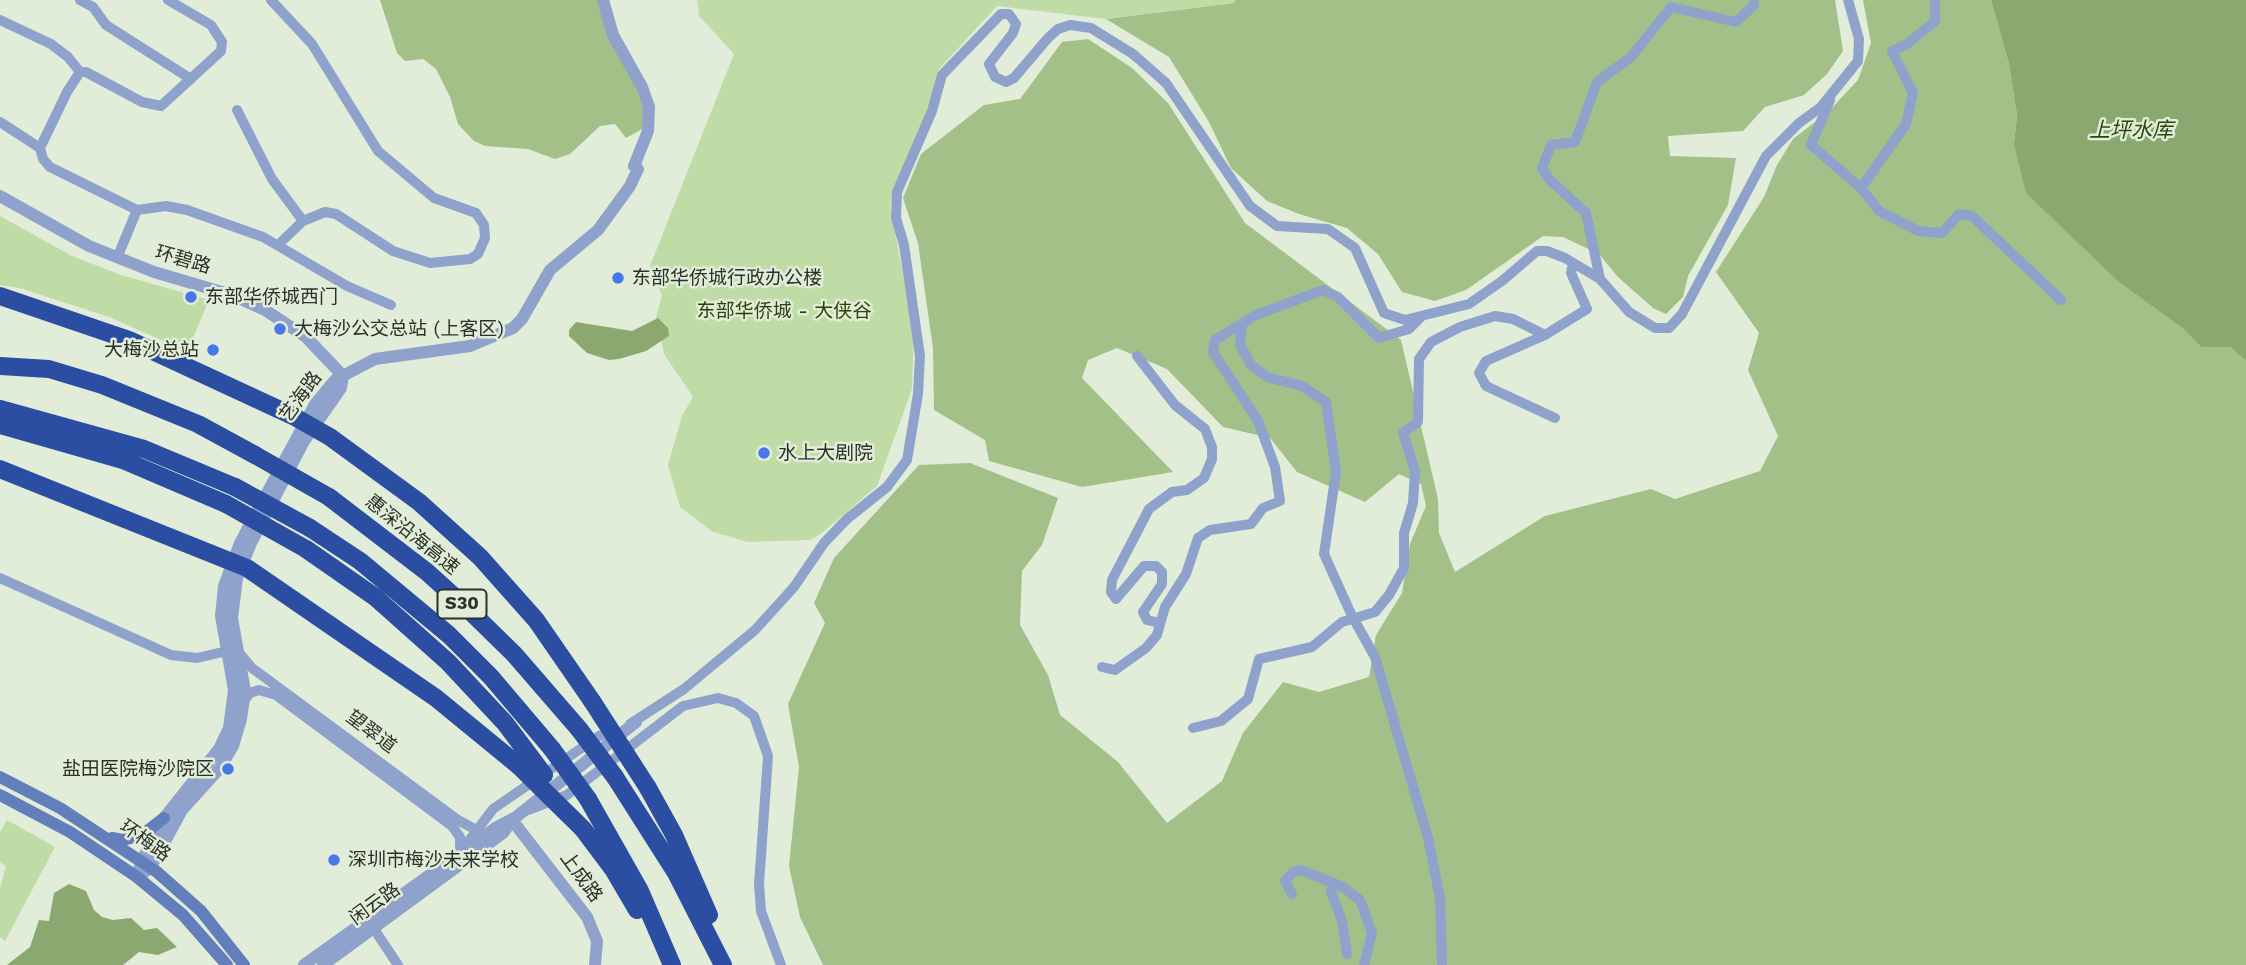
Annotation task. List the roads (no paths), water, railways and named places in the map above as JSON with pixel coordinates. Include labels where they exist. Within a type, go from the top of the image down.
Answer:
[{"type":"highway","points":[[0,296],[121,336],[309,424],[419,502],[480,557],[530,612],[648,788],[698,886],[724,965]]},
{"type":"highway","name":"惠深沿海高速","points":[[0,366],[49,369],[102,385],[186,419],[255,454],[328,497],[417,564],[514,654],[579,729],[615,777],[676,873],[724,965]]},
{"type":"highway","name":"S30","points":[[0,409],[145,449],[236,487],[310,528],[369,568],[449,635],[491,677],[552,749],[588,799],[635,880],[669,965]]},
{"type":"highway","points":[[0,425],[123,460],[226,504],[306,549],[374,597],[448,662],[496,713],[544,775]]},
{"type":"highway","points":[[0,469],[237,563],[278,586],[436,698],[519,766],[583,829],[627,891],[669,965]]},
{"type":"main road","name":"环梅路","points":[[0,777],[60,808],[146,863],[201,911],[244,965]]},
{"type":"main road","name":"环梅路","points":[[0,795],[70,832],[137,877],[183,915],[227,965]]},
{"type":"main road","points":[[104,836],[134,839],[164,818]]},
{"type":"street","points":[[80,0],[93,7],[106,25],[191,79]]},
{"type":"street","points":[[79,72],[86,72],[153,106],[169,101],[221,51],[222,42],[211,25],[168,0]]},
{"type":"street","points":[[271,0],[312,44],[378,151],[435,198],[476,213],[484,225],[485,238],[478,254],[470,259],[430,264],[393,251],[336,215],[316,213],[303,221],[279,244]]},
{"type":"street","points":[[343,376],[381,357],[470,346],[513,328],[522,319],[550,270],[593,234],[616,208],[638,169],[634,166],[650,119],[646,97],[612,36],[603,0]]},
{"type":"street","points":[[1600,279],[1586,213],[1549,180],[1542,168],[1551,145],[1575,142],[1597,82],[1631,57],[1671,7],[1737,22],[1754,5],[1754,0]]},
{"type":"street","points":[[1102,667],[1115,670],[1146,648],[1157,635],[1165,607],[1186,574],[1198,538],[1210,530],[1251,524],[1263,509],[1280,500],[1275,467],[1258,421],[1213,352],[1215,340],[1242,323],[1323,290],[1338,297],[1379,338],[1409,329],[1421,317],[1469,304],[1502,281],[1537,251],[1547,251],[1573,263],[1600,279],[1629,312],[1655,328],[1669,328],[1682,314],[1766,156],[1782,138],[1831,97],[1858,61],[1859,39],[1847,0]]},
{"type":"street","points":[[1861,188],[1906,124],[1913,93],[1892,51],[1907,44],[1935,21],[1935,0]]},
{"type":"street","name":"闲云路","points":[[482,832],[512,820],[636,722],[727,656],[794,587],[824,543],[847,519],[887,487],[907,460],[918,394],[920,356],[904,245],[896,218],[897,192],[932,111],[942,75],[1001,14],[1009,14],[1016,24],[1013,33],[989,64],[995,77],[1006,82],[1014,78],[1058,29],[1070,24],[1091,28],[1133,54],[1166,83],[1250,205],[1277,226],[1328,229],[1355,248],[1384,313],[1405,320],[1421,317]]},
{"type":"street","points":[[0,20],[51,44],[68,57],[79,72]]},
{"type":"street","points":[[79,72],[40,148],[43,159],[50,167],[137,210],[166,206],[187,210],[279,244],[347,286],[391,305]]},
{"type":"street","points":[[1831,97],[1811,145],[1861,188],[1879,211],[1918,231],[1942,233],[1959,214],[1972,216],[2061,300]]},
{"type":"street","points":[[237,110],[272,179],[303,221]]},
{"type":"street","points":[[0,122],[40,148]]},
{"type":"street","name":"环碧路","points":[[0,196],[56,230],[117,258],[224,292],[265,310],[306,337],[343,376]]},
{"type":"street","points":[[117,258],[137,210]]},
{"type":"street","points":[[1555,418],[1486,386],[1479,373],[1486,360],[1545,335],[1587,309],[1571,273],[1573,263]]},
{"type":"street","points":[[1193,728],[1221,721],[1248,699],[1259,659],[1312,647],[1342,622],[1375,612],[1389,595],[1404,568],[1404,534],[1413,503],[1415,471],[1403,433],[1418,422],[1419,359],[1431,342],[1460,327],[1495,316],[1513,319],[1545,335]]},
{"type":"street","points":[[1242,323],[1240,345],[1251,365],[1267,377],[1302,386],[1326,401],[1336,472],[1324,554],[1353,619],[1375,657],[1428,838],[1440,898],[1442,965]]},
{"type":"street","points":[[1137,356],[1175,405],[1205,429],[1213,447],[1212,459],[1203,478],[1187,490],[1172,492],[1149,509],[1112,580],[1111,592],[1116,599],[1144,566],[1156,566],[1162,572],[1162,584],[1143,612],[1147,620],[1160,623]]},
{"type":"street","name":"艺海路","points":[[137,877],[182,810],[229,754],[244,701],[220,609],[237,563],[309,424],[341,387],[343,376]]},
{"type":"street","points":[[0,578],[171,655],[197,658],[233,652]]},
{"type":"street","name":"艺海路","points":[[146,863],[164,818],[226,737],[232,718],[233,652]]},
{"type":"street","name":"望翠道","points":[[233,652],[482,832]]},
{"type":"street","name":"望翠道","points":[[244,701],[254,691],[271,692],[337,738],[455,829],[461,846],[457,856]]},
{"type":"street","points":[[523,812],[567,795],[683,706],[718,698],[736,703],[754,716],[768,756],[759,884],[761,911],[781,965]]},
{"type":"street","name":"闲云路","points":[[304,965],[457,856],[482,832],[493,810],[600,736],[636,722]]},
{"type":"street","name":"闲云路","points":[[323,965],[503,833],[512,820]]},
{"type":"street","name":"上成路","points":[[512,820],[587,917],[597,942],[595,965]]},
{"type":"street","points":[[1292,894],[1286,881],[1293,872],[1301,870],[1334,883],[1360,900],[1372,933],[1364,965]]},
{"type":"street","points":[[1334,883],[1331,892],[1342,921],[1347,954]]},
{"type":"street","points":[[374,929],[398,965]]},
{"type":"water","name":"上坪水库","points":[[1991,0],[2246,0],[2246,361],[2230,347],[2201,347],[2183,328],[2119,282],[2026,193],[2014,144],[2017,115],[2009,64]]},
{"type":"water","points":[[658,318],[668,328],[669,336],[646,351],[619,359],[609,360],[587,353],[569,336],[569,330],[576,322],[632,331]]},
{"type":"water","points":[[69,884],[86,891],[94,910],[102,917],[113,920],[131,918],[144,930],[157,928],[177,947],[158,955],[139,952],[123,965],[7,965],[30,947],[39,920],[49,921],[54,893]]},
{"type":"place","name":"东部华侨城行政办公楼","points":[[618,278]]},
{"type":"place","name":"东部华侨城西门","points":[[191,297]]},
{"type":"place","name":"大梅沙公交总站 (上客区)","points":[[280,329]]},
{"type":"place","name":"大梅沙总站","points":[[213,350]]},
{"type":"place","name":"水上大剧院","points":[[764,453]]},
{"type":"place","name":"盐田医院梅沙院区","points":[[228,769]]},
{"type":"place","name":"深圳市梅沙未来学校","points":[[334,860]]},
{"type":"park label","name":"东部华侨城 - 大侠谷","points":[[784,311]]}]
